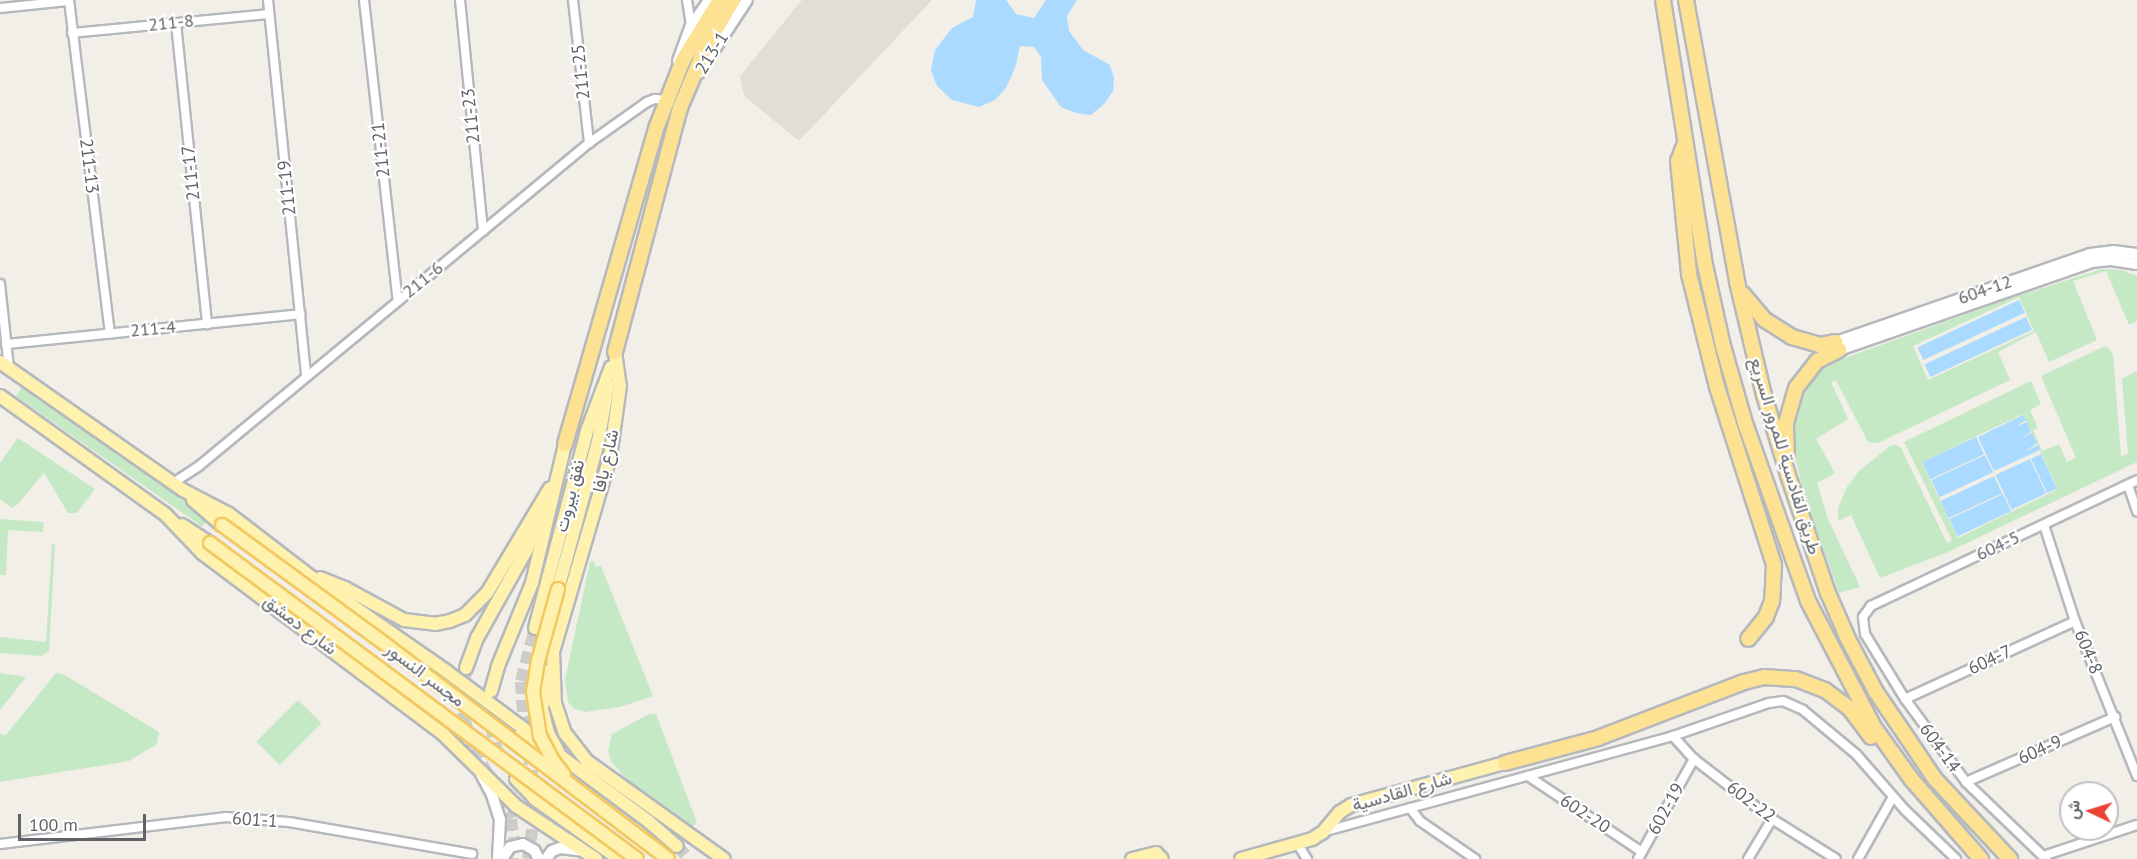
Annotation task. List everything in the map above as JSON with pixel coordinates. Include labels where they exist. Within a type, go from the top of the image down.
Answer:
[{"type":"highway","points":[[566,444],[668,95],[683,60],[720,0]]},
{"type":"highway","name":"شارع يافا","points":[[615,352],[680,108],[706,46],[734,0]]},
{"type":"highway","name":"طريق القادسية للمرور السريع","points":[[1663,0],[1705,265],[1724,346],[1746,423],[1808,601],[1857,698],[1893,755],[1931,804],[1981,859]]},
{"type":"highway","name":"طريق القادسية للمرور السريع","points":[[1686,0],[1737,282],[1764,395],[1828,593],[1848,639],[1876,692],[1935,779],[2010,859]]},
{"type":"highway","points":[[1685,142],[1678,161],[1689,274],[1709,360],[1774,565],[1772,601],[1767,617],[1748,639]]},
{"type":"highway","points":[[1737,282],[1754,309],[1778,330],[1812,344],[1837,346]]},
{"type":"highway","points":[[1788,475],[1786,423],[1791,399],[1810,368],[1837,346]]},
{"type":"highway","points":[[1505,763],[1598,738],[1744,682],[1775,677],[1806,681],[1834,695],[1850,709],[1877,744],[1893,755]]},
{"type":"main road","points":[[668,95],[692,26],[709,0]]},
{"type":"main road","name":"213-1","points":[[680,108],[702,68],[747,0]]},
{"type":"main road","name":"604-12","points":[[1837,346],[2090,254],[2113,251],[2137,254]]},
{"type":"main road","name":"604-12","points":[[1837,346],[2091,262],[2110,260],[2137,264]]},
{"type":"main road","points":[[583,796],[546,749],[534,707],[534,676],[598,442],[615,352]]},
{"type":"main road","name":"شارع يافا","points":[[615,352],[620,386],[610,457],[553,652],[555,703],[565,733],[575,748],[600,772],[724,859]]},
{"type":"main road","points":[[4,365],[178,487],[229,514],[311,577],[446,671],[648,821],[677,846]]},
{"type":"main road","name":"نفق بيروت","points":[[535,628],[588,428],[611,367]]},
{"type":"main road","name":"شارع دمشق","points":[[0,396],[166,515],[202,553],[442,734],[516,806],[596,859]]},
{"type":"main road","points":[[491,691],[498,666],[532,583],[566,444]]},
{"type":"main road","name":"نفق بيروت","points":[[466,668],[477,638],[527,549],[566,444]]},
{"type":"main road","name":"مجسر النسور","points":[[178,487],[222,525],[385,644],[668,859]]},
{"type":"main road","points":[[311,577],[345,588],[404,620],[435,624],[450,621],[477,605],[487,593],[550,488]]},
{"type":"main road","name":"مجسر النسور","points":[[166,515],[210,543],[637,859]]},
{"type":"main road","points":[[553,652],[542,709],[548,733],[561,757]]},
{"type":"main road","points":[[496,710],[537,751],[576,784],[674,859]]},
{"type":"main road","name":"شارع القادسية","points":[[1241,859],[1312,839],[1323,832],[1335,816],[1351,805],[1505,763]]},
{"type":"main road","points":[[481,774],[492,795],[500,819],[500,859]]},
{"type":"main road","points":[[516,780],[535,798],[619,859]]},
{"type":"main road","points":[[500,859],[510,847],[523,844],[534,850],[539,859]]},
{"type":"main road","points":[[546,859],[552,851],[560,848],[584,852]]},
{"type":"main road","points":[[1132,859],[1159,856]]},
{"type":"street","name":"211-19","points":[[268,0],[306,376]]},
{"type":"street","name":"211-21","points":[[364,0],[398,301]]},
{"type":"street","name":"211-23","points":[[460,0],[483,231]]},
{"type":"street","name":"211-25","points":[[573,0],[589,144]]},
{"type":"street","points":[[687,0],[692,26]]},
{"type":"street","points":[[0,8],[69,1]]},
{"type":"street","name":"211-13","points":[[69,1],[110,333]]},
{"type":"street","name":"211-8","points":[[72,33],[269,14]]},
{"type":"street","name":"211-17","points":[[176,23],[207,324]]},
{"type":"street","name":"211-6","points":[[178,487],[199,466],[306,376],[589,144],[647,102],[668,95]]},
{"type":"street","points":[[668,95],[680,108]]},
{"type":"street","points":[[0,284],[6,344],[4,365]]},
{"type":"street","name":"211-4","points":[[6,344],[300,314]]},
{"type":"street","name":"604-5","points":[[1863,617],[1871,606],[2137,480]]},
{"type":"street","points":[[2128,485],[2137,511]]},
{"type":"street","name":"604-8","points":[[2044,525],[2075,621],[2137,776]]},
{"type":"street","name":"604-14","points":[[1863,617],[1865,634],[1905,699],[1966,782],[2045,857]]},
{"type":"street","name":"604-7","points":[[1905,699],[2075,621]]},
{"type":"street","points":[[1323,832],[1672,736],[1769,702],[1790,703],[1803,710],[1856,754],[1893,797],[1956,859]]},
{"type":"street","name":"604-9","points":[[1966,782],[2115,717]]},
{"type":"street","name":"602-22","points":[[1672,736],[1694,759],[1772,819],[1836,859]]},
{"type":"street","name":"602-19","points":[[1640,855],[1694,759]]},
{"type":"street","name":"602-20","points":[[1528,776],[1640,855]]},
{"type":"street","points":[[1858,859],[1893,797]]},
{"type":"street","points":[[1410,808],[1420,821],[1475,859]]},
{"type":"street","name":"601-1","points":[[0,844],[226,817],[289,822],[472,854]]},
{"type":"street","points":[[1748,859],[1772,819]]},
{"type":"street","points":[[2045,857],[2137,825]]},
{"type":"street","points":[[1297,843],[1307,859]]},
{"type":"shaded area","points":[[802,0],[932,0],[799,141],[744,96],[740,76]]},
{"type":"green space","points":[[2102,269],[2122,270],[2137,276],[2137,321],[2129,325],[2106,271],[2073,281],[2097,340],[2049,362],[2036,332],[1998,352],[2010,380],[1878,443],[1868,442],[1836,380],[1831,382],[1848,419],[1816,439],[1835,473],[1817,483],[1828,519],[1860,587],[1839,593],[1804,494],[1792,444],[1791,419],[1802,390],[1823,366],[2002,301]],"holes":[[[2019,297],[2034,331],[1928,380],[1913,346]]]},
{"type":"green space","points":[[2107,347],[2113,354],[2121,456],[2128,454],[2122,379],[2137,371],[2137,462],[1948,552],[1880,578],[1851,515],[1838,521],[1838,508],[1847,487],[1859,471],[1890,446],[1896,445],[1901,448],[1947,543],[1952,540],[1904,442],[2031,381],[2041,404],[2030,410],[2038,428],[2033,430],[2042,451],[2059,444],[2067,462],[2076,458],[2041,376]],"holes":[[[2023,414],[2058,489],[1958,538],[1922,462]]]},
{"type":"green space","points":[[22,387],[209,518],[202,527],[16,396]]},
{"type":"green space","points":[[18,438],[95,489],[77,513],[68,513],[44,473],[12,508],[0,499],[0,463]]},
{"type":"green space","points":[[0,519],[44,522],[43,532],[8,530],[6,575],[0,575]]},
{"type":"green space","points":[[52,544],[55,544],[49,651],[42,656],[0,653],[0,637],[46,642]]},
{"type":"green space","points":[[594,561],[596,567],[601,566],[653,696],[620,707],[585,712],[575,709],[568,702],[565,680],[590,562]]},
{"type":"green space","points":[[0,673],[26,677],[0,710]]},
{"type":"green space","points":[[56,673],[63,674],[159,732],[157,744],[129,761],[0,782],[0,734],[6,735]]},
{"type":"green space","points":[[298,700],[321,723],[280,765],[256,742]]},
{"type":"green space","points":[[649,714],[656,714],[697,823],[691,827],[631,784],[611,761],[608,751],[612,734]]},
{"type":"water","points":[[976,0],[1006,0],[1016,14],[1034,18],[1046,0],[1077,0],[1067,16],[1069,31],[1083,50],[1110,65],[1114,78],[1113,91],[1105,103],[1091,115],[1076,113],[1061,107],[1042,80],[1041,57],[1034,47],[1020,46],[1015,68],[1006,88],[995,100],[979,107],[952,100],[937,86],[931,70],[935,50],[952,28],[973,17]]},
{"type":"water","points":[[2019,300],[2025,313],[1923,360],[1917,347]]},
{"type":"water","points":[[2026,317],[2032,330],[1930,377],[1924,364]]},
{"type":"water","points":[[2023,415],[2026,420],[2015,427],[2027,422],[2031,432],[2020,439],[2032,433],[2037,443],[2026,451],[2038,445],[2040,450],[1994,471],[1978,437]]},
{"type":"water","points":[[1976,437],[1984,454],[1931,479],[1923,462]]},
{"type":"water","points":[[2041,454],[2057,488],[2047,493],[2031,459]]},
{"type":"water","points":[[1985,455],[1993,472],[1940,497],[1932,480]]},
{"type":"water","points":[[2030,459],[2046,493],[2012,509],[1996,475]]},
{"type":"water","points":[[1994,476],[2002,493],[1949,518],[1941,501]]},
{"type":"water","points":[[2003,494],[2011,511],[1958,536],[1950,519]]},
{"type":"tunnel","points":[[528,859],[533,824],[533,782],[521,681],[535,628]]},
{"type":"tunnel","points":[[466,668],[463,695],[464,719],[474,748],[511,819],[514,840],[513,859]]},
{"type":"tunnel","points":[[491,695],[491,725],[495,745],[503,762]]},
{"type":"tunnel","points":[[677,846],[689,859]]}]
